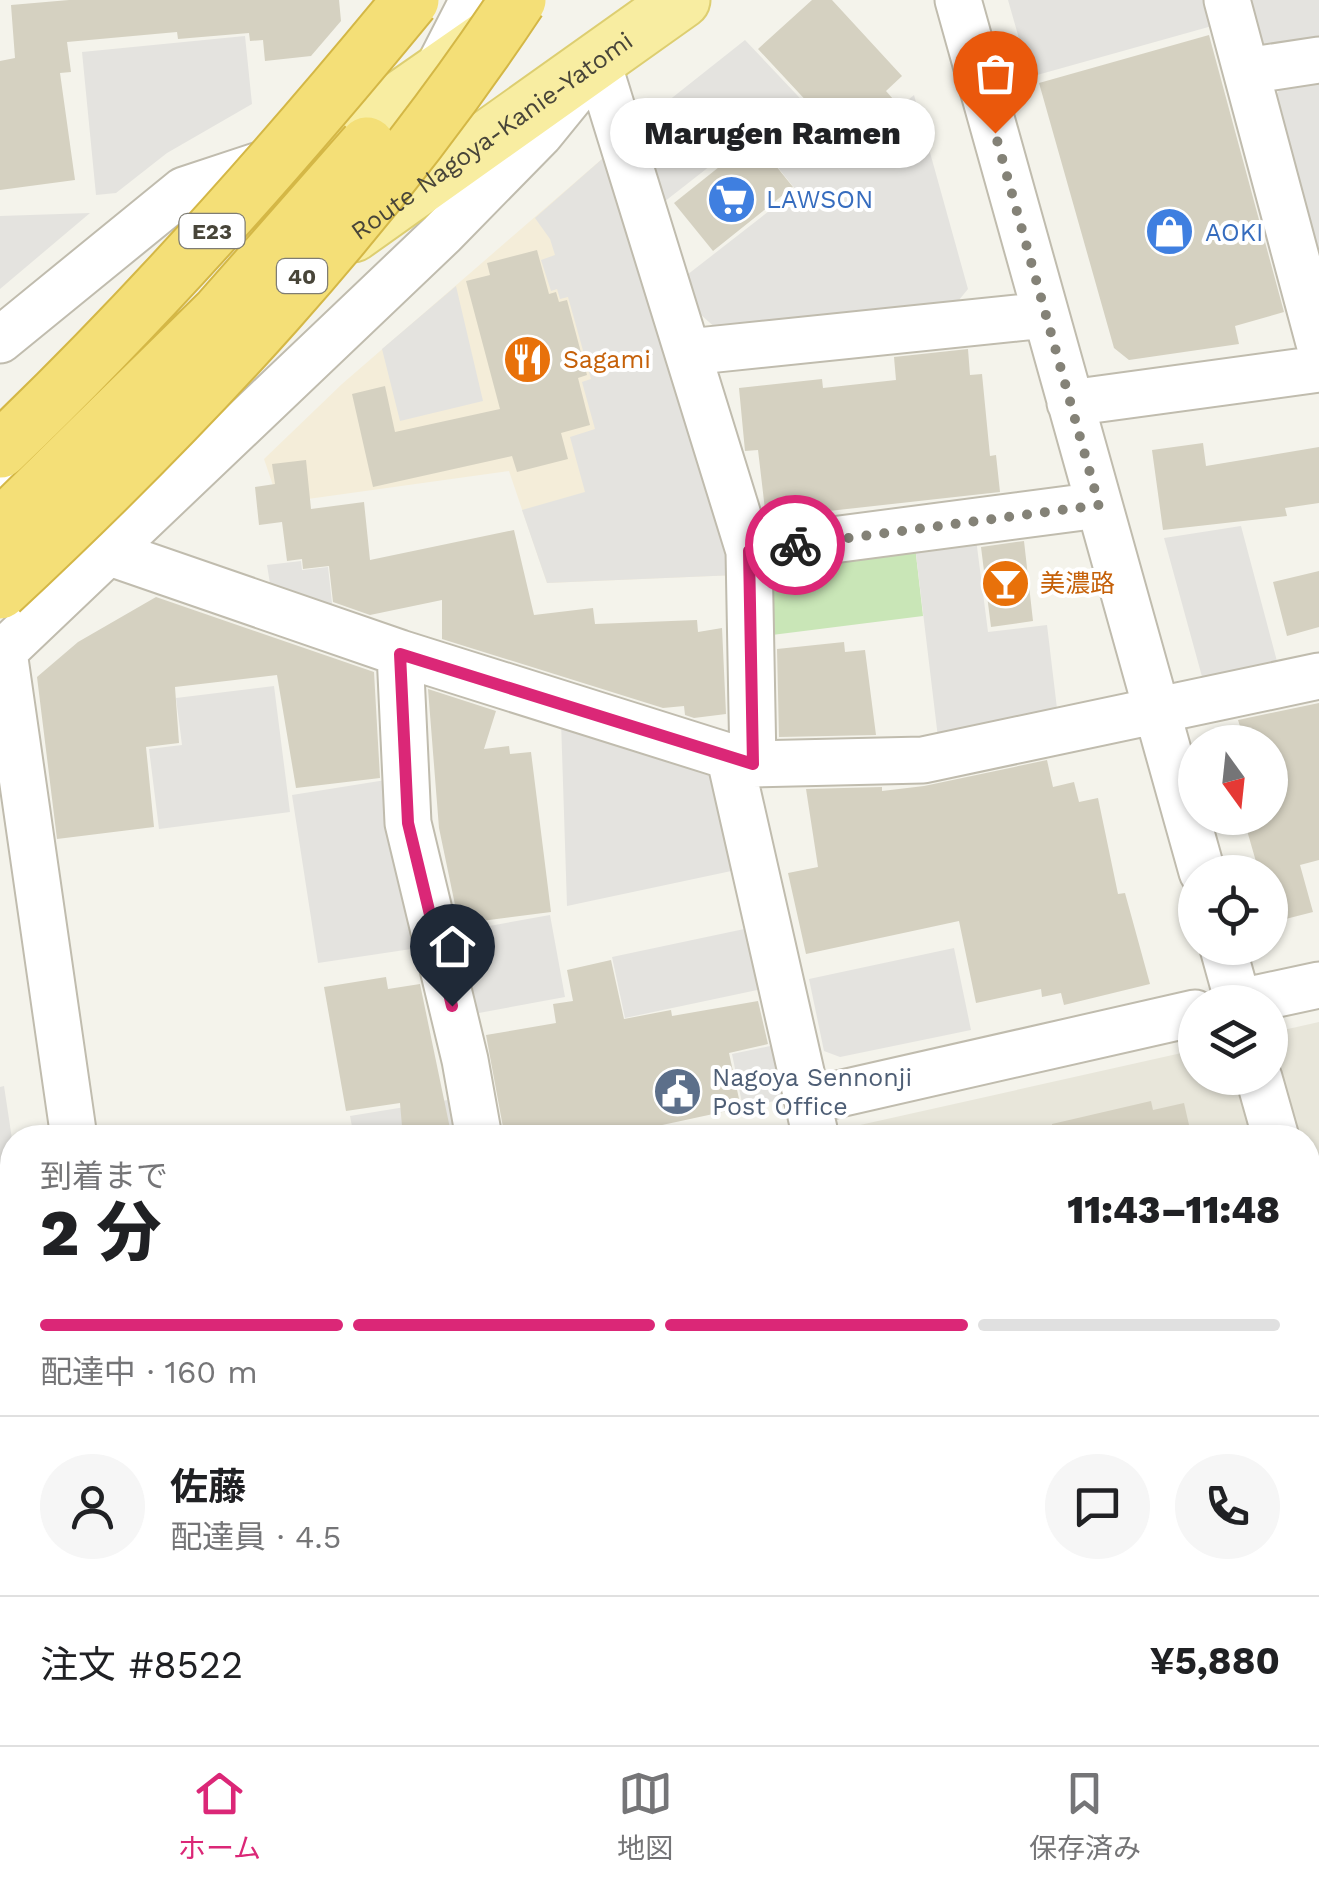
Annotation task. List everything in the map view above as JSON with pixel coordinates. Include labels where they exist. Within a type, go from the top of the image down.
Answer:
[{"type":"highway","name":"E23","points":[[0,450],[178,270],[287,149],[411,0]]},
{"type":"highway","name":"E23","points":[[13,540],[326,194],[486,0]]},
{"type":"highway","points":[[0,591],[147,448],[271,317],[422,134],[518,0]]},
{"type":"main road","points":[[0,416],[186,253],[338,141],[542,0]]},
{"type":"main road","name":"Route Nagoya-Kanie-Yatomi","points":[[13,540],[272,300],[374,218],[682,0]]},
{"type":"street","points":[[434,76],[473,0]]},
{"type":"street","points":[[958,0],[1197,855]]},
{"type":"street","points":[[1227,0],[1319,343]]},
{"type":"street","points":[[1246,71],[1319,60]]},
{"type":"street","points":[[598,62],[749,551],[741,762],[812,1119],[1178,1018]]},
{"type":"street","points":[[72,1125],[2,654],[442,234],[540,134],[598,62]]},
{"type":"street","points":[[0,340],[184,190],[338,141]]},
{"type":"street","points":[[688,352],[1046,315]]},
{"type":"street","points":[[1070,403],[1319,369]]},
{"type":"street","points":[[0,489],[13,540],[108,552],[400,654],[741,762],[923,760],[1319,676]]},
{"type":"street","points":[[749,551],[1099,505]]},
{"type":"street","points":[[400,654],[408,823],[466,1060],[477,1125]]},
{"type":"street","points":[[1288,991],[1319,984]]},
{"type":"street","points":[[1264,1095],[1272,1125]]},
{"type":"shaded area","points":[[1008,0],[1204,0],[1212,26],[1030,77]]},
{"type":"shaded area","points":[[1243,0],[1319,0],[1319,44],[1273,51],[1253,38]]},
{"type":"shaded area","points":[[245,36],[252,104],[167,153],[116,193],[96,195],[82,52]]},
{"type":"shaded area","points":[[745,40],[848,149],[914,95],[968,289],[954,306],[718,330],[700,314],[687,275],[796,190],[751,134],[664,202],[639,124]]},
{"type":"shaded area","points":[[1319,78],[1319,276],[1271,104],[1283,84]]},
{"type":"shaded area","points":[[610,152],[736,575],[547,583],[509,471],[279,503],[264,459],[342,384]]},
{"type":"shaded area","points":[[610,152],[736,575],[547,583],[522,510],[585,492],[570,437],[595,429],[582,382],[591,379],[568,297],[560,299],[557,289],[551,291],[541,260],[555,255],[550,239],[535,218]]},
{"type":"shaded area","points":[[90,213],[0,289],[0,216]]},
{"type":"shaded area","points":[[456,286],[483,401],[400,421],[382,349]]},
{"type":"shaded area","points":[[1241,526],[1278,665],[1204,684],[1164,538]]},
{"type":"shaded area","points":[[976,539],[988,632],[1047,625],[1058,717],[939,746],[915,546]]},
{"type":"shaded area","points":[[301,561],[302,570],[328,567],[333,612],[271,590],[267,565]]},
{"type":"shaded area","points":[[274,686],[290,812],[159,829],[149,749],[182,745],[176,698]]},
{"type":"shaded area","points":[[561,721],[706,770],[718,786],[736,870],[567,906]]},
{"type":"shaded area","points":[[392,779],[418,948],[318,963],[292,795]]},
{"type":"shaded area","points":[[550,915],[565,997],[468,1015],[445,934]]},
{"type":"shaded area","points":[[749,928],[762,989],[625,1018],[612,957]]},
{"type":"shaded area","points":[[954,948],[971,1030],[840,1057],[824,1051],[809,979]]},
{"type":"shaded area","points":[[1319,1022],[1319,1125],[860,1125],[1178,1054],[1178,1095],[1288,1095],[1288,1029]]},
{"type":"shaded area","points":[[775,1045],[787,1098],[743,1108],[732,1054]]},
{"type":"shaded area","points":[[4,1086],[10,1125],[0,1125],[0,1087]]},
{"type":"shaded area","points":[[460,1098],[464,1125],[352,1125],[350,1116]]},
{"type":"green space","points":[[915,546],[923,616],[764,636],[766,578],[777,563]]},
{"type":"building","points":[[69,0],[339,0],[341,21],[311,56],[265,61],[263,40],[250,41],[249,33],[178,39],[177,32],[67,42],[71,72],[60,73],[75,180],[0,190],[0,61],[15,58],[11,5]]},
{"type":"building","points":[[812,0],[832,0],[902,76],[886,91],[893,99],[858,131],[851,123],[838,135],[758,49]]},
{"type":"building","points":[[1209,35],[1284,312],[1235,326],[1239,344],[1129,360],[1114,348],[1039,83]]},
{"type":"building","points":[[754,139],[793,187],[713,251],[674,203]]},
{"type":"building","points":[[537,250],[549,294],[556,292],[559,302],[567,300],[587,375],[578,378],[590,425],[561,433],[568,459],[517,472],[512,456],[373,487],[352,394],[385,386],[395,432],[500,409],[466,281],[490,275],[487,263]]},
{"type":"building","points":[[968,349],[970,375],[982,374],[990,456],[996,455],[1000,492],[766,518],[758,450],[745,451],[739,388],[822,379],[823,388],[896,380],[894,357]]},
{"type":"building","points":[[1203,443],[1206,466],[1319,447],[1319,503],[1285,508],[1287,516],[1163,530],[1152,450]]},
{"type":"building","points":[[306,460],[311,509],[364,502],[370,560],[514,530],[534,615],[593,608],[595,624],[697,620],[698,632],[722,628],[726,714],[694,718],[685,715],[684,706],[663,708],[442,639],[442,600],[370,615],[333,602],[329,566],[303,569],[302,559],[287,561],[282,522],[259,525],[255,487],[275,484],[272,464]]},
{"type":"building","points":[[1024,541],[1033,621],[991,627],[981,547]]},
{"type":"building","points":[[1319,571],[1319,627],[1287,636],[1273,582]]},
{"type":"building","points":[[156,597],[374,672],[380,778],[296,788],[277,675],[175,687],[179,743],[146,747],[154,827],[57,839],[37,677],[78,642]]},
{"type":"building","points":[[844,642],[845,652],[865,650],[876,735],[779,737],[777,649]]},
{"type":"building","points":[[428,689],[496,711],[484,749],[509,746],[510,754],[531,752],[551,912],[459,924],[439,828]]},
{"type":"building","points":[[1319,703],[1319,860],[1300,865],[1313,912],[1288,918],[1288,855],[1254,855],[1248,835],[1288,835],[1288,725],[1240,725],[1238,720]]},
{"type":"building","points":[[1047,760],[1053,787],[1074,782],[1079,802],[1098,798],[1118,894],[1125,893],[1150,984],[1064,1005],[1061,993],[1042,997],[1041,989],[976,1003],[959,921],[806,954],[788,873],[818,867],[806,789],[882,787],[882,791],[924,786]]},
{"type":"building","points":[[611,960],[624,1019],[671,1010],[672,1016],[758,1001],[768,1044],[729,1053],[741,1108],[662,1125],[503,1125],[486,1035],[556,1023],[553,1004],[573,1001],[567,970]]},
{"type":"building","points":[[386,977],[388,989],[420,984],[449,1125],[402,1125],[400,1103],[346,1111],[324,987]]},
{"type":"building","points":[[1151,1101],[1153,1110],[1184,1103],[1189,1125],[1052,1125]]},
{"type":"way so far","points":[[795,545],[1099,505],[995,133]]},
{"type":"place","name":"Marugen Ramen","points":[[995,133]]},
{"type":"place","name":"LAWSON","points":[[731,199]]},
{"type":"place","name":"AOKI","points":[[1170,232]]},
{"type":"place","name":"Sagami","points":[[528,359]]},
{"type":"place","name":"美濃路","points":[[1005,583]]},
{"type":"place","name":"Nagoya Sennonji Post Office","points":[[677,1091]]},
{"type":"route","points":[[452,1006],[408,823],[400,654],[753,764],[749,551],[795,545]]}]
